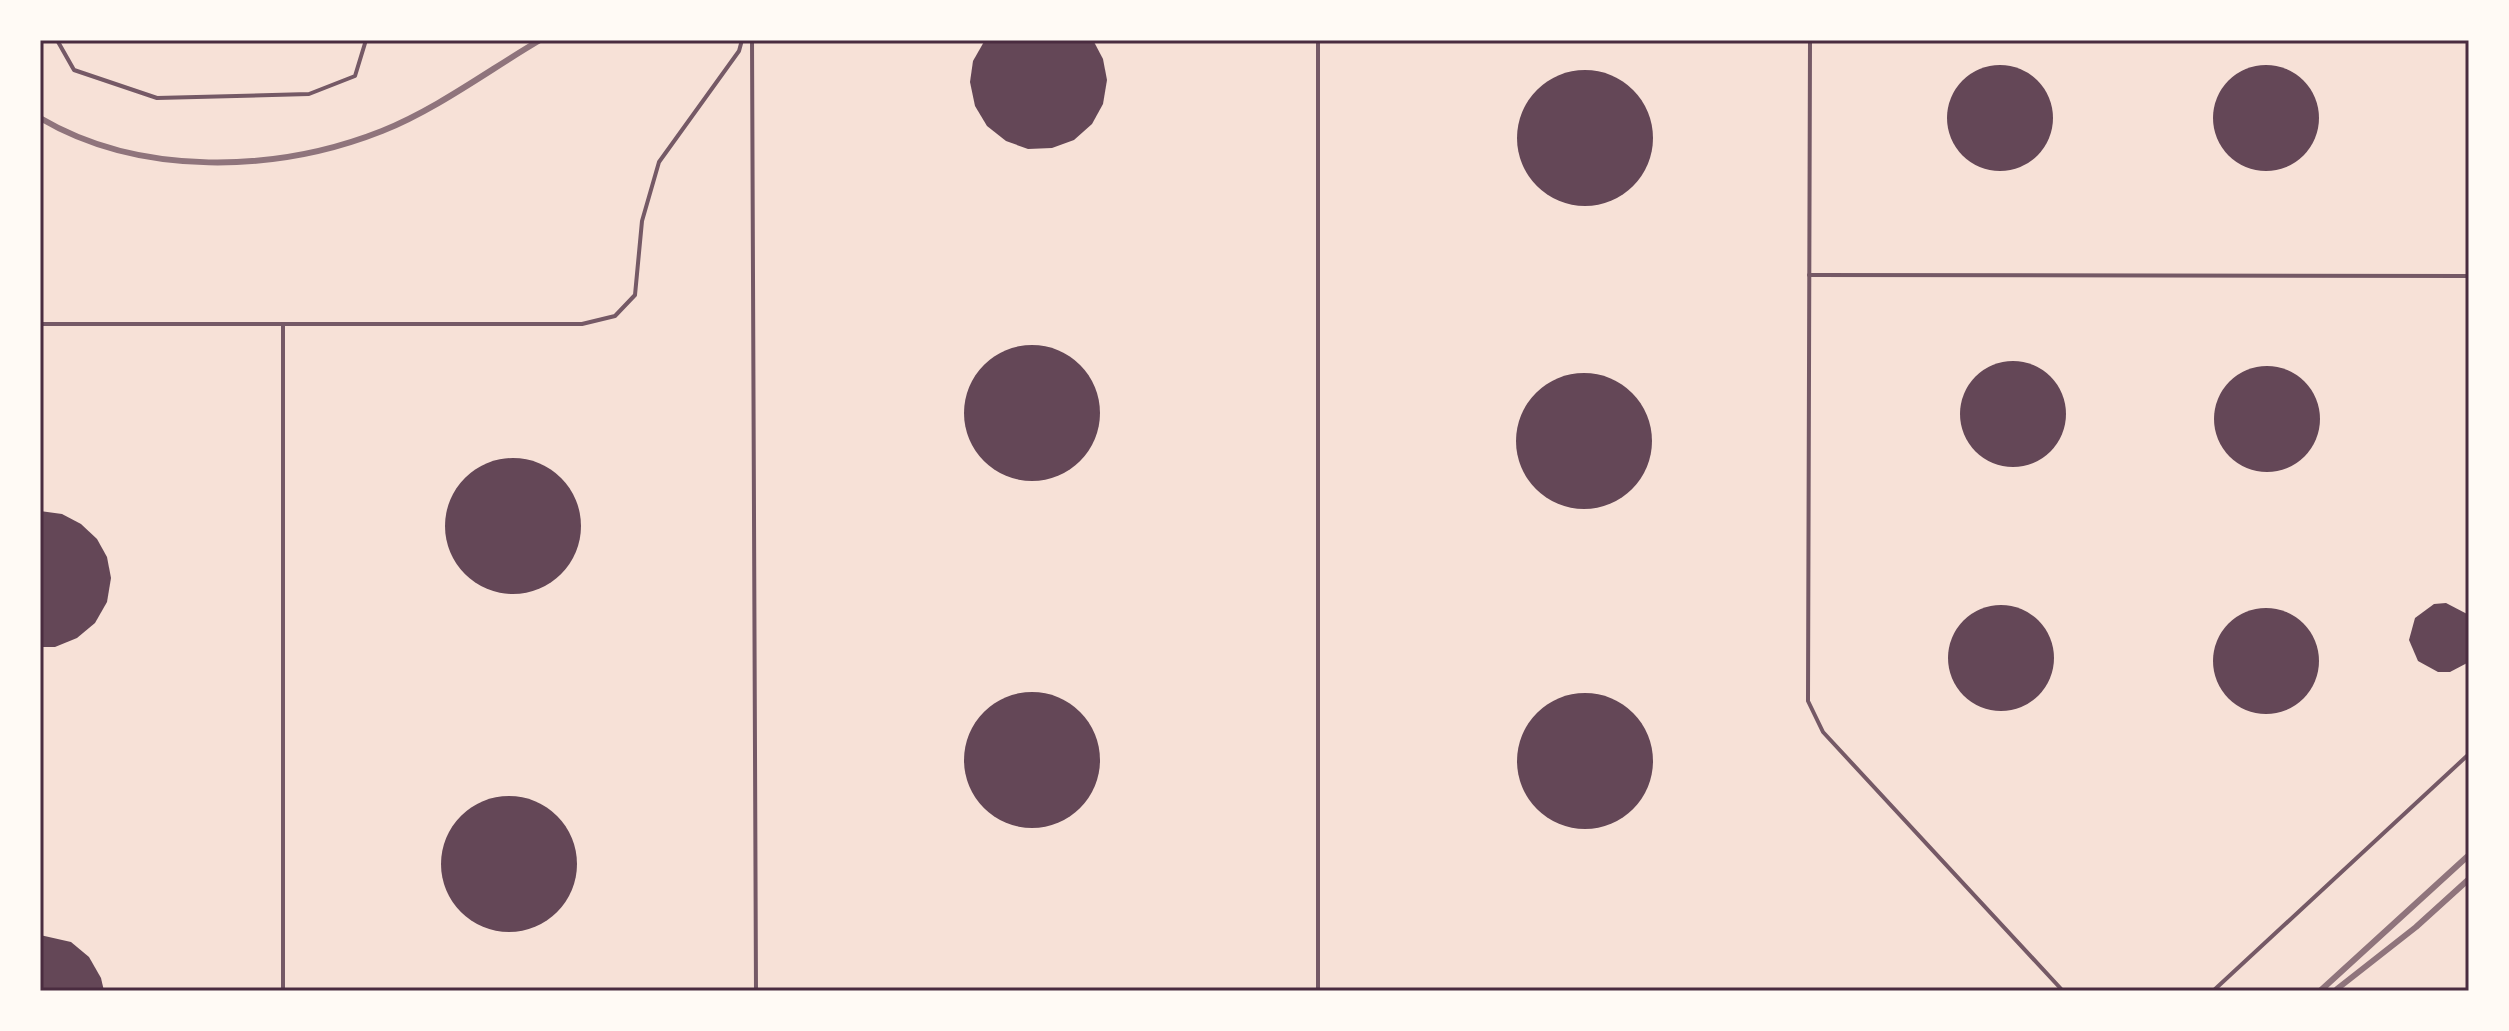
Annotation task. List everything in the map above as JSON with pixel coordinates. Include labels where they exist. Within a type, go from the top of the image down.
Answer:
[{"type":"lane","points":[[57,40],[74,70],[157,98],[309,94],[355,76],[366,40]]},
{"type":"lane","points":[[40,324],[582,324],[615,316],[635,295],[642,221],[659,162],[698,112],[739,51],[742,40]]},
{"type":"lane","points":[[752,40],[756,991]]},
{"type":"lane","points":[[1318,40],[1318,991]]},
{"type":"lane","points":[[1810,40],[1808,701],[1823,732],[2063,991]]},
{"type":"lane","points":[[1809,275],[2469,276]]},
{"type":"lane","points":[[283,324],[283,991]]},
{"type":"lane","points":[[2213,991],[2469,754]]},
{"type":"building","points":[[985,40],[1093,40],[1103,59],[1107,80],[1103,104],[1092,124],[1074,140],[1052,148],[1028,149],[1006,141],[987,126],[975,106],[970,82],[973,61]]},
{"type":"building","points":[[2000,65],[2020,69],[2037,81],[2049,98],[2053,118],[2049,138],[2037,155],[2020,167],[2000,171],[1980,167],[1963,155],[1951,138],[1947,118],[1951,98],[1963,81],[1980,69]]},
{"type":"building","points":[[2266,65],[2286,69],[2303,81],[2315,98],[2319,118],[2315,138],[2303,155],[2286,167],[2266,171],[2246,167],[2229,155],[2217,138],[2213,118],[2217,98],[2229,81],[2246,69]]},
{"type":"building","points":[[1585,70],[1611,75],[1633,90],[1648,112],[1653,138],[1648,164],[1633,186],[1611,201],[1585,206],[1559,201],[1537,186],[1522,164],[1517,138],[1522,112],[1537,90],[1559,75]]},
{"type":"building","points":[[1032,345],[1058,350],[1080,365],[1095,387],[1100,413],[1095,439],[1080,461],[1058,476],[1032,481],[1006,476],[984,461],[969,439],[964,413],[969,387],[984,365],[1006,350]]},
{"type":"building","points":[[2013,361],[2033,365],[2050,377],[2062,394],[2066,414],[2062,434],[2050,451],[2033,463],[2013,467],[1993,463],[1976,451],[1964,434],[1960,414],[1964,394],[1976,377],[1993,365]]},
{"type":"building","points":[[2267,366],[2287,370],[2304,382],[2316,399],[2320,419],[2316,439],[2304,456],[2287,468],[2267,472],[2247,468],[2230,456],[2218,439],[2214,419],[2218,399],[2230,382],[2247,370]]},
{"type":"building","points":[[1584,373],[1610,378],[1632,393],[1647,415],[1652,441],[1647,467],[1632,489],[1610,504],[1584,509],[1558,504],[1536,489],[1521,467],[1516,441],[1521,415],[1536,393],[1558,378]]},
{"type":"building","points":[[513,458],[539,463],[561,478],[576,500],[581,526],[576,552],[561,574],[539,589],[513,594],[487,589],[465,574],[450,552],[445,526],[450,500],[465,478],[487,463]]},
{"type":"building","points":[[40,511],[62,514],[81,524],[97,539],[107,557],[111,578],[107,602],[95,623],[77,638],[55,647],[40,647]]},
{"type":"building","points":[[2446,603],[2469,615],[2469,662],[2450,672],[2438,672],[2418,661],[2409,640],[2415,618],[2434,604]]},
{"type":"building","points":[[2001,605],[2021,609],[2038,621],[2050,638],[2054,658],[2050,678],[2038,695],[2021,707],[2001,711],[1981,707],[1964,695],[1952,678],[1948,658],[1952,638],[1964,621],[1981,609]]},
{"type":"building","points":[[2266,608],[2286,612],[2303,624],[2315,641],[2319,661],[2315,681],[2303,698],[2286,710],[2266,714],[2246,710],[2229,698],[2217,681],[2213,661],[2217,641],[2229,624],[2246,612]]},
{"type":"building","points":[[1032,692],[1058,697],[1080,712],[1095,734],[1100,760],[1095,786],[1080,808],[1058,823],[1032,828],[1006,823],[984,808],[969,786],[964,760],[969,734],[984,712],[1006,697]]},
{"type":"building","points":[[1585,693],[1611,699],[1633,713],[1647,735],[1653,761],[1647,787],[1633,809],[1611,823],[1585,829],[1559,823],[1537,809],[1523,787],[1517,761],[1523,735],[1537,713],[1559,699]]},
{"type":"building","points":[[509,796],[535,801],[557,816],[572,838],[577,864],[572,890],[557,912],[535,927],[509,932],[483,927],[461,912],[446,890],[441,864],[446,838],[461,816],[483,801]]},
{"type":"building","points":[[40,935],[71,942],[89,957],[101,978],[104,991],[40,991]]},
{"type":"railway","points":[[40,118],[79,137],[121,151],[164,159],[254,161],[298,155],[341,145],[402,122],[540,40]]},
{"type":"railway","points":[[2320,991],[2469,855]]},
{"type":"railway","points":[[2337,989],[2416,927],[2469,879]]}]
